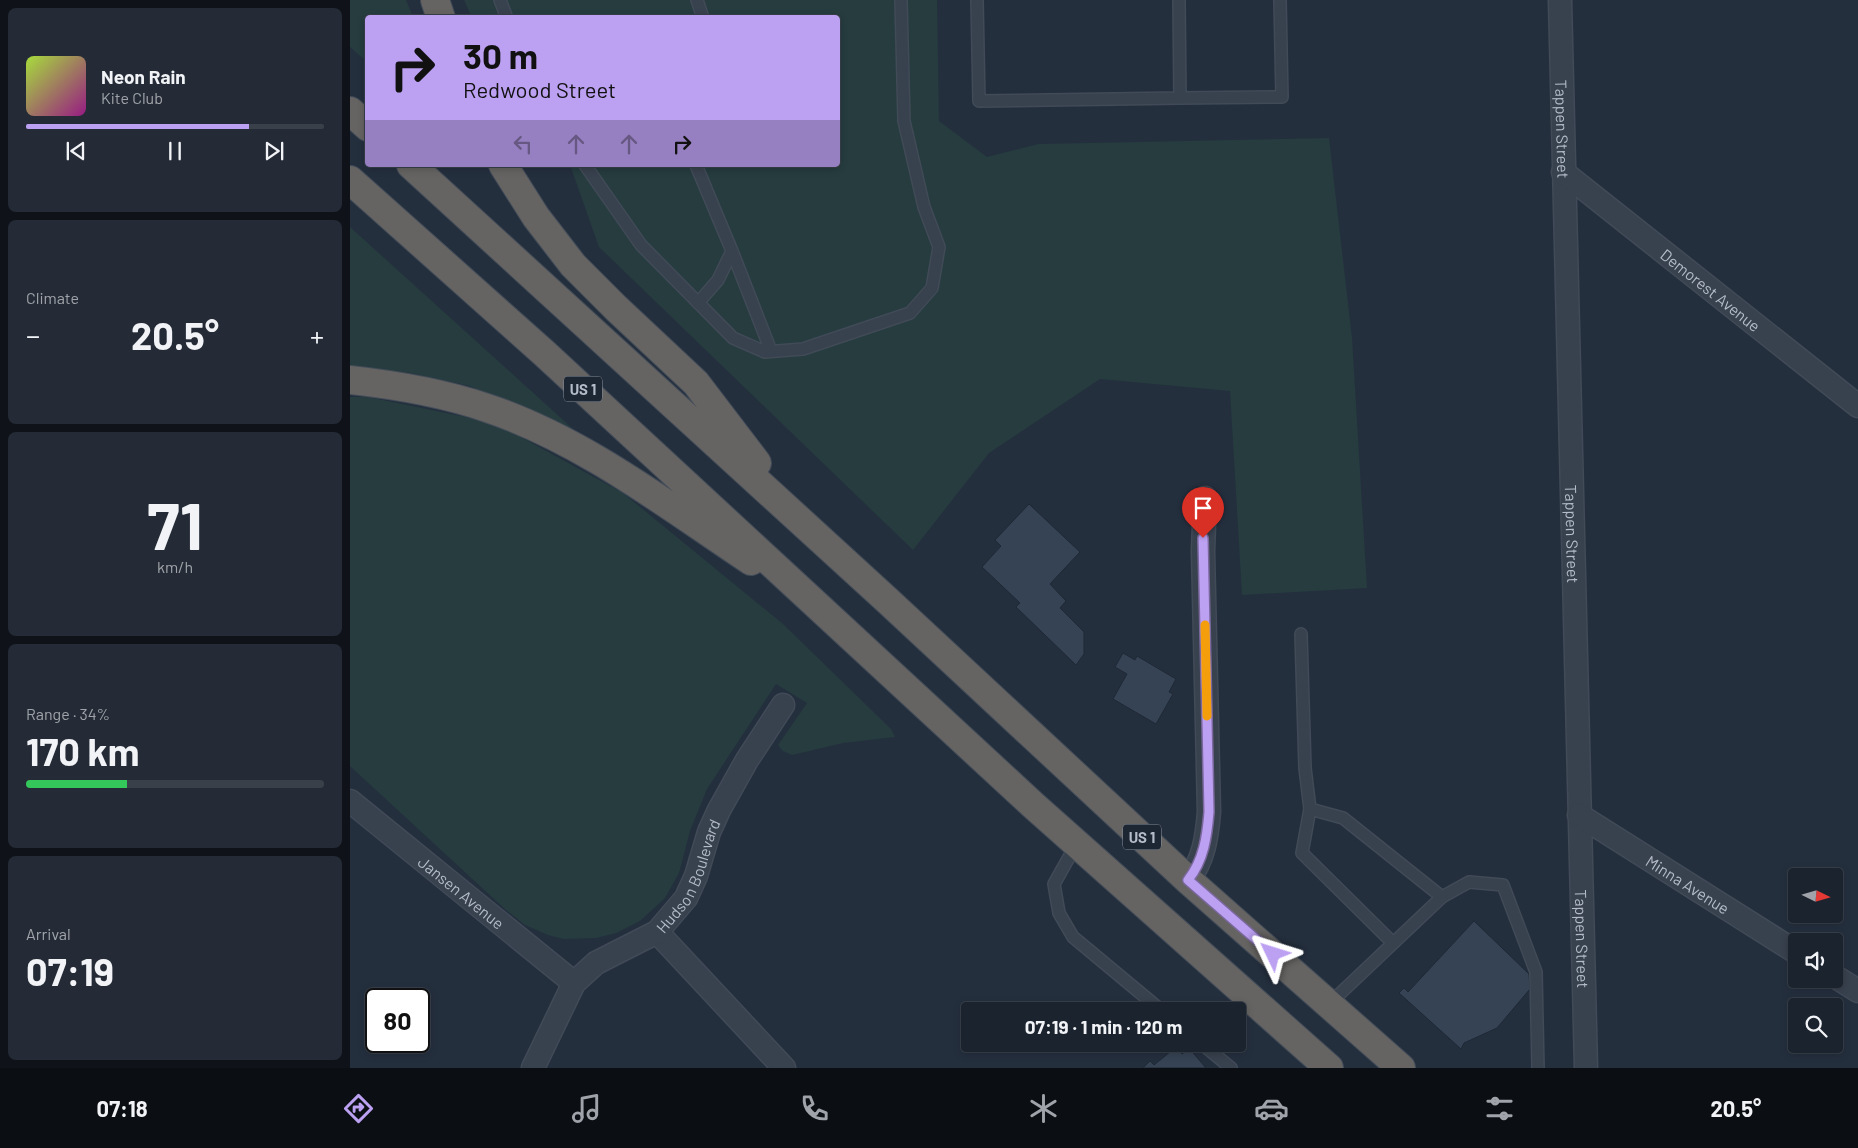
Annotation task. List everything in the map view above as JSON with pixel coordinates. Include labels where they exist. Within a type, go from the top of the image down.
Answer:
[{"type":"highway","points":[[434,0],[440,15]]},
{"type":"highway","points":[[350,111],[365,124]]},
{"type":"highway","name":"US 1","points":[[413,167],[801,521],[1188,880],[1401,1068]]},
{"type":"highway","points":[[504,167],[531,209],[573,265],[696,384],[801,521]]},
{"type":"highway","name":"US 1","points":[[350,180],[544,353],[930,711],[1328,1068]]},
{"type":"highway","points":[[350,380],[416,389],[458,399],[536,428],[616,472],[813,602]]},
{"type":"street","name":"Tappen Street","points":[[1560,0],[1586,1068]]},
{"type":"street","name":"Demorest Avenue","points":[[1563,172],[1858,406]]},
{"type":"street","points":[[1188,880],[1200,860],[1209,812],[1203,551],[1205,498]]},
{"type":"street","name":"Hudson Boulevard","points":[[533,1068],[574,983],[596,963],[657,932],[677,910],[692,887],[718,810],[783,704]]},
{"type":"street","name":"Jansen Avenue","points":[[350,801],[574,983]]},
{"type":"street","name":"Minna Avenue","points":[[1579,815],[1788,947]]},
{"type":"street","points":[[657,932],[784,1068]]},
{"type":"street","points":[[1843,982],[1858,991]]},
{"type":"lane","points":[[500,0],[506,15]]},
{"type":"lane","points":[[697,0],[702,15]]},
{"type":"lane","points":[[590,167],[641,245],[733,338],[765,352],[803,349],[910,313],[932,288],[939,247],[924,207],[904,120],[901,0]]},
{"type":"lane","points":[[977,0],[979,101],[1282,97],[1280,0]]},
{"type":"lane","points":[[1179,0],[1180,98]]},
{"type":"lane","points":[[697,167],[771,352]]},
{"type":"lane","points":[[698,303],[718,280],[732,251]]},
{"type":"lane","points":[[1301,634],[1305,768],[1310,809],[1302,854],[1393,943]]},
{"type":"lane","points":[[1310,809],[1343,818],[1442,897]]},
{"type":"lane","points":[[1076,843],[1054,884],[1059,913],[1073,937],[1151,1002]]},
{"type":"lane","points":[[1329,1004],[1442,897],[1469,882],[1503,885],[1536,972],[1538,1068]]},
{"type":"lane","points":[[1212,1052],[1231,1068]]},
{"type":"green space","points":[[350,0],[406,0],[412,15],[365,15],[365,60],[350,47]]},
{"type":"green space","points":[[464,0],[937,0],[939,121],[987,157],[1039,144],[1329,138],[1352,338],[1367,588],[1242,595],[1230,391],[1100,379],[989,453],[913,550],[599,247],[571,167],[840,167],[840,15],[471,15]]},
{"type":"green space","points":[[350,227],[572,428],[570,433],[470,386],[410,373],[350,366]]},
{"type":"green space","points":[[350,397],[368,397],[495,423],[623,493],[783,624],[891,729],[895,737],[843,743],[792,755],[783,751],[778,745],[807,703],[776,684],[707,789],[690,831],[679,873],[665,898],[640,921],[616,933],[596,938],[564,939],[548,935],[525,925],[506,910],[350,766]]},
{"type":"building","points":[[1029,504],[1080,552],[1050,584],[1066,601],[1060,608],[1084,632],[1084,654],[1076,665],[1016,607],[1020,603],[982,567],[1001,546],[995,540]]},
{"type":"building","points":[[1123,653],[1135,660],[1137,656],[1176,679],[1169,692],[1173,694],[1156,724],[1113,699],[1127,674],[1115,667]]},
{"type":"building","points":[[1474,921],[1529,974],[1530,989],[1497,1028],[1464,1043],[1461,1049],[1399,993],[1404,988],[1408,992]]},
{"type":"building","points":[[1170,1052],[1180,1052],[1182,1054],[1184,1052],[1192,1052],[1206,1068],[1143,1068],[1150,1061],[1154,1065]]},
{"type":"slow traffic","points":[[1205,625],[1207,716]]},
{"type":"route","points":[[1203,538],[1209,812],[1200,860],[1195,872],[1188,880],[1273,954]]}]
